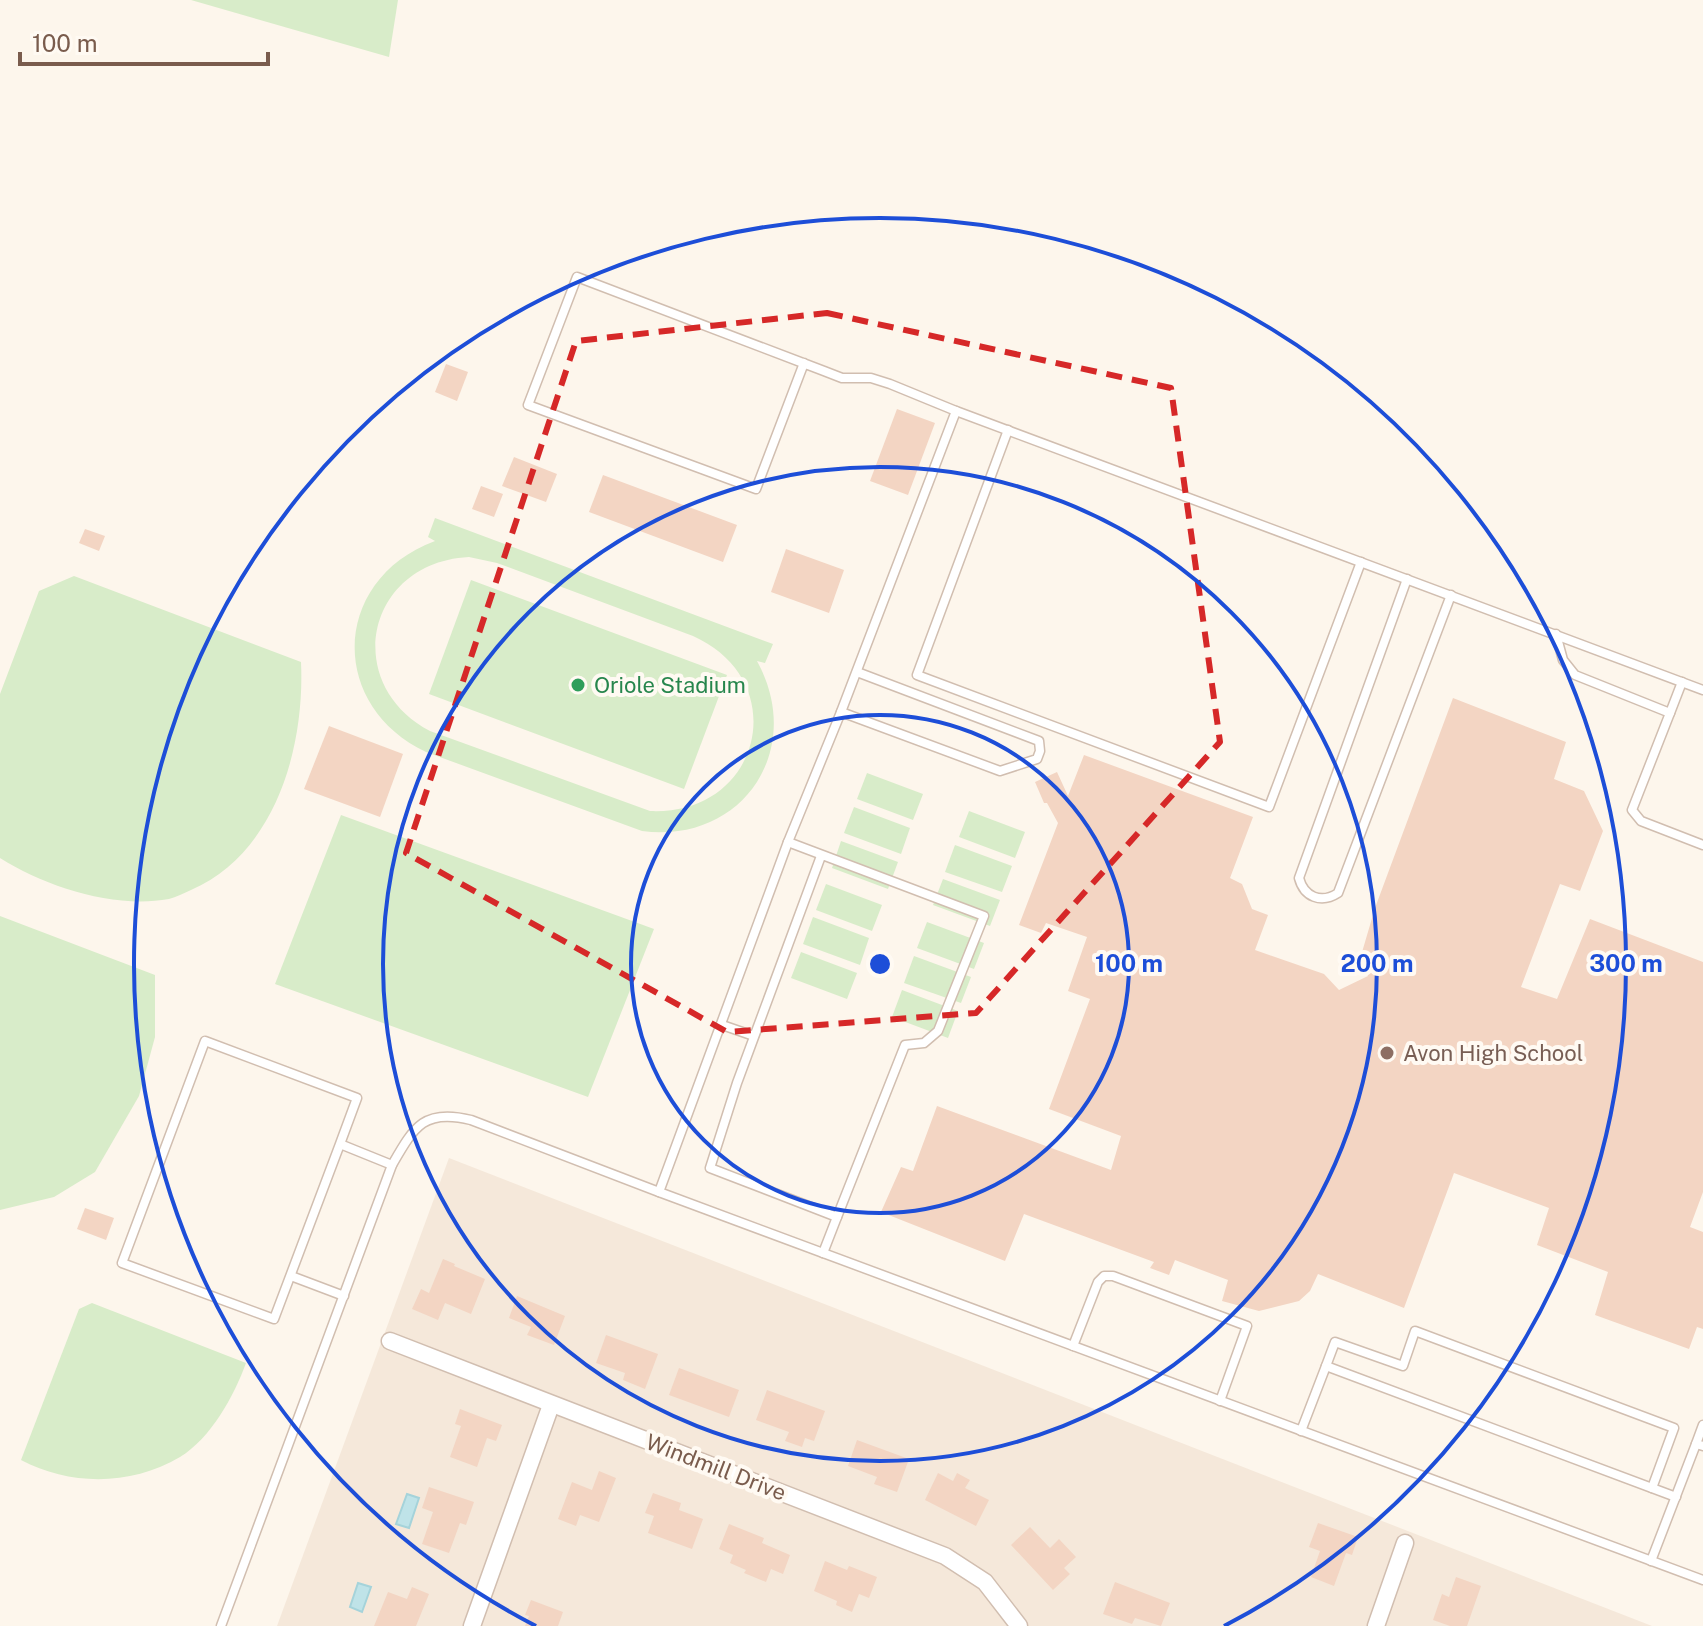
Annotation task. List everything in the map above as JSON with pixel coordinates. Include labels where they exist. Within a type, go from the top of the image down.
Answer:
[{"type":"street","name":"Windmill Drive","points":[[390,1341],[945,1556],[985,1582],[1019,1626]]},
{"type":"street","points":[[472,1626],[551,1405]]},
{"type":"street","points":[[1376,1626],[1405,1543]]},
{"type":"lane","points":[[804,363],[756,489],[528,405],[577,277],[804,363],[842,378],[871,378],[890,384],[1703,690]]},
{"type":"lane","points":[[659,1192],[788,842],[857,672],[956,411]]},
{"type":"lane","points":[[1008,430],[917,675],[1269,807],[1361,562]]},
{"type":"lane","points":[[1407,579],[1299,878],[1301,887],[1308,895],[1318,899],[1329,899],[1338,893],[1451,595]]},
{"type":"lane","points":[[1556,634],[1563,660],[1575,675],[1670,713]]},
{"type":"lane","points":[[841,712],[1000,771],[1037,759],[1039,741],[857,672]]},
{"type":"lane","points":[[1682,682],[1632,810],[1641,821],[1703,845]]},
{"type":"lane","points":[[788,842],[984,916],[938,1031],[924,1043],[905,1045],[823,1253]]},
{"type":"lane","points":[[821,856],[754,1036],[710,1168],[837,1217]]},
{"type":"lane","points":[[722,1025],[754,1036]]},
{"type":"lane","points":[[205,1041],[357,1098],[340,1144],[274,1319],[122,1263],[205,1041]]},
{"type":"lane","points":[[221,1626],[392,1165],[409,1136],[421,1123],[431,1117],[450,1115],[471,1120],[1703,1580]]},
{"type":"lane","points":[[340,1144],[392,1165]]},
{"type":"lane","points":[[291,1276],[344,1296]]},
{"type":"lane","points":[[1073,1346],[1085,1311],[1098,1282],[1104,1276],[1113,1276],[1247,1326],[1220,1401]]},
{"type":"lane","points":[[1301,1431],[1335,1342],[1403,1366],[1415,1331],[1674,1428],[1652,1488]]},
{"type":"lane","points":[[1326,1366],[1676,1497]]},
{"type":"lane","points":[[1651,1561],[1700,1445],[1703,1425]]},
{"type":"highlighted area","points":[[827,313],[1171,388],[1220,742],[976,1013],[727,1032],[406,853],[576,341]]},
{"type":"shaded area","points":[[449,1158],[1652,1626],[277,1626]]},
{"type":"green space","points":[[191,0],[398,0],[389,57]]},
{"type":"green space","points":[[435,518],[773,644],[765,663],[757,661],[770,694],[774,727],[769,757],[755,784],[735,806],[709,822],[678,831],[642,831],[426,752],[394,731],[371,705],[358,675],[355,643],[361,612],[376,583],[401,559],[435,541],[428,537]],"holes":[[[469,557],[497,563],[693,636],[725,657],[744,683],[753,712],[751,742],[739,770],[718,792],[688,807],[650,811],[430,731],[402,710],[384,684],[376,656],[378,628],[388,602],[407,580],[434,564]]]},
{"type":"green space","points":[[74,576],[301,662],[301,695],[290,762],[264,824],[245,851],[220,873],[169,899],[126,901],[81,893],[38,878],[0,858],[0,694],[39,591]]},
{"type":"green space","name":"Oriole Stadium","points":[[471,580],[727,675],[684,789],[429,694]]},
{"type":"green space","points":[[867,773],[923,794],[913,820],[857,799]]},
{"type":"green space","points":[[854,807],[910,828],[901,854],[844,833]]},
{"type":"green space","points":[[969,811],[1025,832],[1015,858],[959,837]]},
{"type":"green space","points":[[341,815],[654,929],[588,1097],[275,984]]},
{"type":"green space","points":[[841,841],[898,862],[888,889],[832,868]]},
{"type":"green space","points":[[955,845],[1012,866],[1002,892],[945,872]]},
{"type":"green space","points":[[943,879],[1000,900],[990,926],[933,905]]},
{"type":"green space","points":[[826,884],[882,905],[872,931],[816,910]]},
{"type":"green space","points":[[0,916],[155,975],[155,1037],[139,1096],[95,1172],[54,1197],[0,1210]]},
{"type":"green space","points":[[813,917],[869,938],[860,965],[803,944]]},
{"type":"green space","points":[[927,922],[984,943],[974,969],[917,948]]},
{"type":"green space","points":[[801,952],[857,973],[847,999],[791,978]]},
{"type":"green space","points":[[914,956],[971,977],[961,1003],[904,983]]},
{"type":"green space","points":[[902,990],[958,1011],[948,1038],[892,1017]]},
{"type":"green space","points":[[92,1303],[246,1363],[228,1402],[211,1428],[191,1449],[161,1467],[121,1478],[80,1478],[40,1469],[21,1460],[79,1309]]},
{"type":"water","points":[[407,1494],[419,1498],[409,1528],[396,1524]]},
{"type":"water","points":[[358,1583],[371,1587],[362,1612],[350,1607]]},
{"type":"building","points":[[446,364],[468,372],[457,401],[435,392]]},
{"type":"building","points":[[897,409],[935,423],[908,495],[870,481]]},
{"type":"building","points":[[514,457],[557,474],[546,502],[502,486]]},
{"type":"building","points":[[603,475],[737,525],[723,562],[589,512]]},
{"type":"building","points":[[481,486],[503,494],[494,517],[472,509]]},
{"type":"building","points":[[85,529],[105,536],[99,551],[79,543]]},
{"type":"building","points":[[786,549],[844,570],[829,613],[771,592]]},
{"type":"building","name":"Avon High School","points":[[1453,698],[1566,742],[1554,779],[1584,791],[1603,831],[1580,891],[1560,884],[1521,987],[1557,999],[1590,919],[1703,962],[1703,1192],[1690,1227],[1703,1232],[1703,1329],[1697,1327],[1689,1349],[1595,1315],[1608,1272],[1537,1245],[1549,1208],[1454,1173],[1404,1308],[1318,1274],[1310,1291],[1299,1301],[1259,1311],[1222,1301],[1228,1280],[1175,1260],[1169,1275],[1150,1268],[1154,1262],[1024,1214],[1005,1261],[881,1212],[901,1167],[913,1171],[937,1106],[1111,1170],[1121,1136],[1049,1109],[1090,999],[1068,991],[1087,937],[1046,923],[1041,933],[1019,925],[1058,823],[1047,803],[1044,803],[1035,782],[1057,772],[1068,796],[1084,755],[1253,817],[1230,878],[1242,884],[1252,909],[1268,915],[1255,950],[1324,974],[1339,990],[1368,976],[1360,959],[1375,908]]},
{"type":"building","points":[[329,726],[403,754],[380,817],[304,789]]},
{"type":"building","points":[[85,1208],[114,1218],[106,1240],[77,1229]]},
{"type":"building","points":[[443,1259],[485,1279],[471,1314],[445,1303],[438,1320],[412,1309],[421,1289],[429,1293]]},
{"type":"building","points":[[517,1296],[565,1316],[554,1345],[527,1335],[531,1327],[509,1318]]},
{"type":"building","points":[[606,1335],[658,1354],[645,1389],[623,1380],[625,1373],[596,1363]]},
{"type":"building","points":[[679,1368],[739,1390],[729,1417],[669,1395]]},
{"type":"building","points":[[767,1390],[825,1411],[814,1441],[805,1438],[802,1447],[785,1441],[789,1432],[756,1420]]},
{"type":"building","points":[[460,1409],[502,1425],[496,1441],[487,1438],[477,1467],[450,1457],[461,1426],[455,1424]]},
{"type":"building","points":[[857,1440],[909,1459],[897,1492],[874,1484],[877,1477],[848,1466]]},
{"type":"building","points":[[599,1471],[616,1478],[599,1522],[580,1515],[576,1526],[558,1519],[572,1482],[592,1490]]},
{"type":"building","points":[[938,1473],[953,1481],[957,1473],[970,1480],[965,1488],[989,1500],[976,1526],[925,1500]]},
{"type":"building","points":[[429,1487],[474,1502],[466,1525],[460,1523],[449,1553],[422,1544],[433,1512],[422,1508]]},
{"type":"building","points":[[653,1493],[681,1503],[679,1510],[703,1519],[692,1549],[648,1533],[654,1516],[645,1513]]},
{"type":"building","points":[[1318,1523],[1358,1537],[1352,1555],[1346,1553],[1334,1586],[1311,1577],[1320,1551],[1309,1547]]},
{"type":"building","points":[[729,1524],[764,1538],[762,1543],[790,1555],[783,1574],[771,1569],[766,1582],[730,1563],[733,1555],[719,1549]]},
{"type":"building","points":[[1030,1527],[1050,1548],[1059,1539],[1076,1557],[1064,1568],[1070,1574],[1053,1590],[1011,1545]]},
{"type":"building","points":[[825,1561],[877,1577],[869,1598],[859,1594],[852,1612],[814,1591]]},
{"type":"building","points":[[1456,1577],[1481,1586],[1467,1626],[1450,1626],[1433,1620],[1442,1594],[1449,1597]]},
{"type":"building","points":[[1115,1582],[1170,1603],[1161,1626],[1135,1618],[1132,1624],[1103,1614]]},
{"type":"building","points":[[412,1587],[429,1594],[416,1626],[374,1626],[388,1592],[407,1599]]},
{"type":"building","points":[[531,1600],[563,1612],[558,1626],[525,1626],[529,1616],[525,1615]]},
{"type":"place","name":"Oriole Stadium","points":[[578,685]]},
{"type":"place","name":"Avon High School","points":[[1387,1053]]}]
